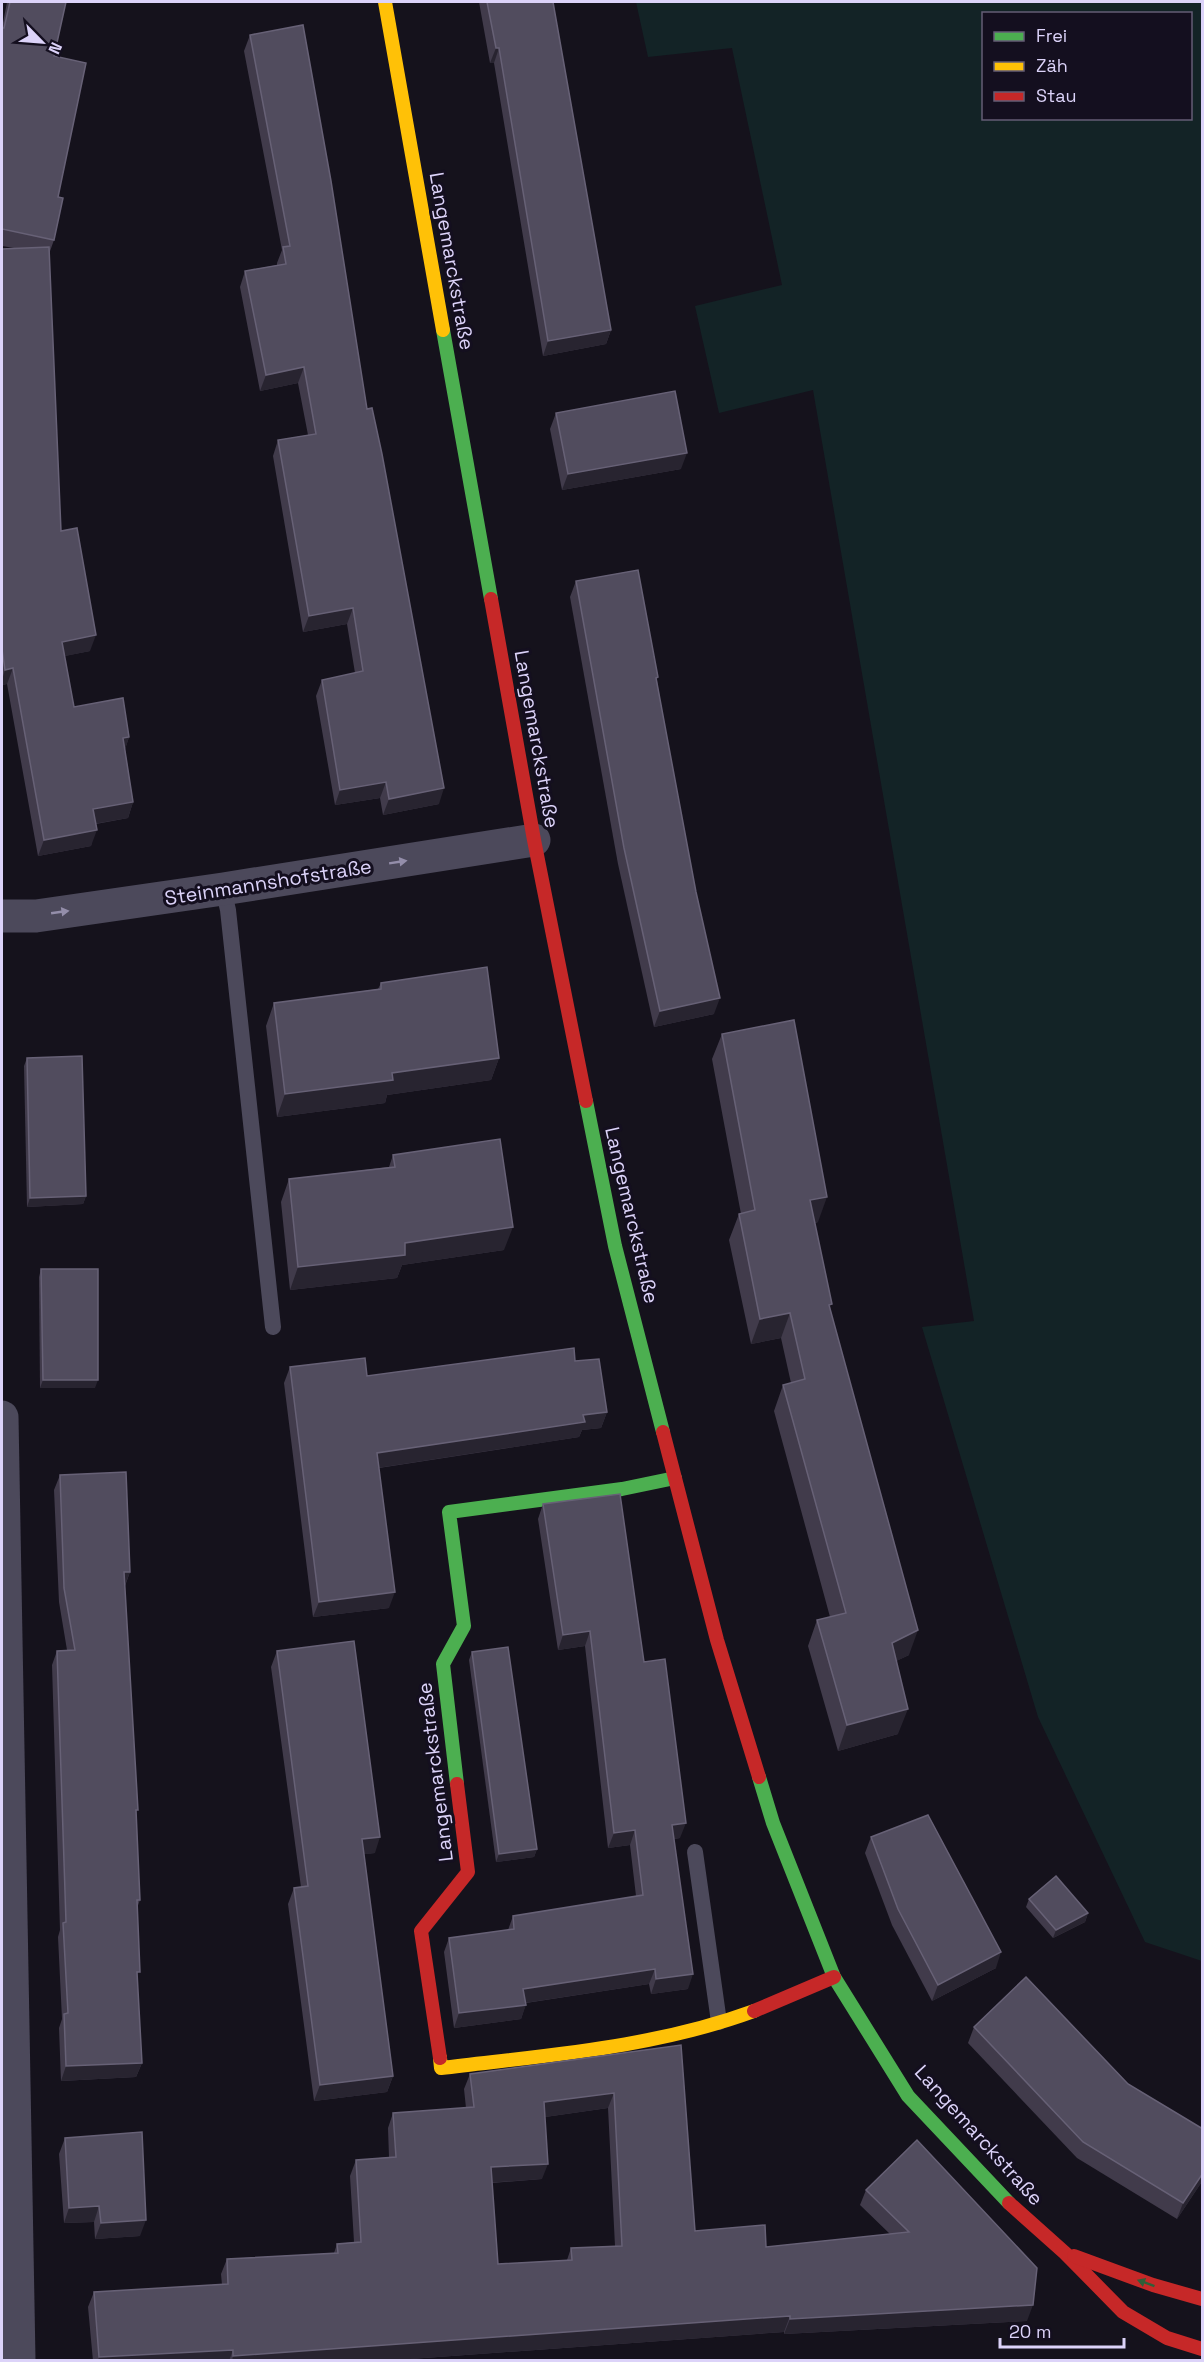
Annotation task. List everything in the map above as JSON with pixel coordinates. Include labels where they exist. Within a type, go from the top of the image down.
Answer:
[{"type":"street","name":"Langemarckstraße","points":[[385,2],[534,840],[615,1246],[717,1640],[773,1823],[834,1977],[908,2096],[998,2193],[1065,2253],[1123,2312],[1167,2338],[1202,2349]]},
{"type":"street","name":"Steinmannshofstraße","points":[[2,916],[36,916],[534,840]]},
{"type":"street","points":[[2,1418],[4,1788],[19,2361]]},
{"type":"street","name":"Langemarckstraße","points":[[675,1478],[622,1489],[449,1512],[464,1626],[443,1664],[468,1872],[421,1931],[441,2068],[645,2042],[719,2022],[798,1994],[834,1977]]},
{"type":"street","name":"Langemarckstraße","points":[[1065,2253],[1153,2285],[1203,2299]]},
{"type":"street","points":[[1174,2358],[1202,2349]]},
{"type":"lane","points":[[223,889],[228,910],[273,1327]]},
{"type":"lane","points":[[695,1852],[719,2022]]},
{"type":"shaded area","points":[[636,2],[1202,2],[1202,1961],[1145,1942],[1038,1717],[922,1327],[974,1321],[813,390],[719,413],[695,306],[782,285],[732,48],[648,57]]},
{"type":"building","points":[[10,2],[66,2],[54,56],[86,63],[58,197],[63,198],[54,240],[2,229],[2,28],[4,28]]},
{"type":"building","points":[[487,2],[553,2],[611,330],[548,341],[499,48],[496,48]]},
{"type":"building","points":[[303,25],[331,181],[367,409],[372,408],[382,454],[444,788],[389,799],[386,782],[340,790],[322,680],[363,671],[353,608],[309,616],[278,440],[316,434],[304,367],[266,375],[245,271],[286,264],[283,247],[290,246],[250,35]]},
{"type":"building","points":[[49,247],[61,531],[77,528],[96,635],[62,642],[74,707],[123,698],[129,737],[123,738],[133,802],[93,809],[97,830],[44,840],[13,668],[5,670],[2,649],[2,249]]},
{"type":"building","points":[[675,391],[687,453],[568,474],[556,413]]},
{"type":"building","points":[[638,570],[696,892],[720,998],[660,1011],[624,848],[576,581]]},
{"type":"building","points":[[487,967],[499,1058],[392,1073],[393,1080],[285,1094],[274,1003],[381,989],[381,983]]},
{"type":"building","points":[[794,1020],[827,1197],[810,1200],[832,1304],[829,1305],[918,1630],[892,1643],[908,1709],[847,1725],[817,1620],[846,1613],[783,1385],[805,1379],[790,1313],[760,1319],[739,1214],[755,1210],[722,1034]]},
{"type":"building","points":[[82,1056],[86,1196],[30,1198],[27,1058]]},
{"type":"building","points":[[500,1139],[513,1227],[405,1243],[405,1255],[298,1267],[289,1179],[395,1167],[393,1155]]},
{"type":"building","points":[[41,1269],[98,1269],[98,1380],[43,1380]]},
{"type":"building","points":[[574,1348],[575,1361],[599,1359],[607,1412],[583,1415],[585,1422],[377,1453],[395,1592],[319,1602],[290,1367],[365,1358],[367,1376]]},
{"type":"building","points":[[126,1472],[130,1572],[124,1572],[138,1810],[136,1810],[140,1900],[137,1900],[140,1972],[137,1972],[142,2063],[66,2066],[64,2014],[68,2013],[63,1923],[66,1922],[57,1651],[75,1650],[64,1588],[60,1475]]},
{"type":"building","points":[[620,1494],[644,1662],[665,1659],[686,1823],[672,1825],[693,1974],[656,1979],[655,1969],[523,1989],[526,2005],[459,2013],[449,1938],[514,1929],[513,1916],[643,1895],[635,1830],[614,1833],[590,1631],[563,1635],[543,1504]]},
{"type":"building","points":[[354,1641],[380,1837],[362,1839],[393,2076],[320,2085],[294,1888],[308,1886],[277,1651]]},
{"type":"building","points":[[508,1647],[537,1849],[499,1854],[472,1652]]},
{"type":"building","points":[[928,1815],[1001,1952],[938,1985],[898,1909],[871,1837]]},
{"type":"building","points":[[1056,1876],[1088,1913],[1056,1930],[1029,1899]]},
{"type":"building","points":[[1026,1977],[1128,2084],[1203,2129],[1203,2173],[1183,2203],[1083,2142],[974,2027]]},
{"type":"building","points":[[681,2045],[695,2231],[765,2225],[766,2247],[909,2232],[866,2190],[917,2140],[1037,2268],[1033,2305],[790,2319],[790,2316],[233,2356],[233,2350],[99,2357],[94,2292],[228,2284],[227,2259],[338,2253],[337,2244],[361,2242],[356,2160],[396,2157],[393,2113],[474,2107],[470,2074]],"holes":[[[614,2093],[622,2246],[571,2248],[572,2260],[498,2264],[491,2167],[548,2164],[544,2102]]]},
{"type":"building","points":[[142,2132],[146,2220],[101,2223],[99,2206],[69,2208],[65,2138]]},
{"type":"traffic: fast","points":[[443,330],[491,599]]},
{"type":"traffic: fast","points":[[586,1101],[615,1246],[663,1432]]},
{"type":"traffic: fast","points":[[457,1784],[443,1664],[464,1626],[449,1512],[622,1489],[675,1478]]},
{"type":"traffic: fast","points":[[759,1777],[773,1823],[834,1977],[908,2096],[1009,2203]]},
{"type":"traffic: slow","points":[[385,2],[443,330]]},
{"type":"traffic: slow","points":[[440,2058],[441,2068],[560,2054],[677,2034],[754,2011]]},
{"type":"traffic: jam","points":[[491,599],[534,840],[586,1101]]},
{"type":"traffic: jam","points":[[663,1432],[717,1640],[759,1777]]},
{"type":"traffic: jam","points":[[440,2058],[421,1931],[468,1872],[457,1784]]},
{"type":"traffic: jam","points":[[754,2011],[834,1977]]},
{"type":"traffic: jam","points":[[1009,2203],[1065,2253],[1123,2312],[1167,2338],[1202,2349]]},
{"type":"traffic: jam","points":[[1074,2256],[1153,2285],[1202,2299]]}]
